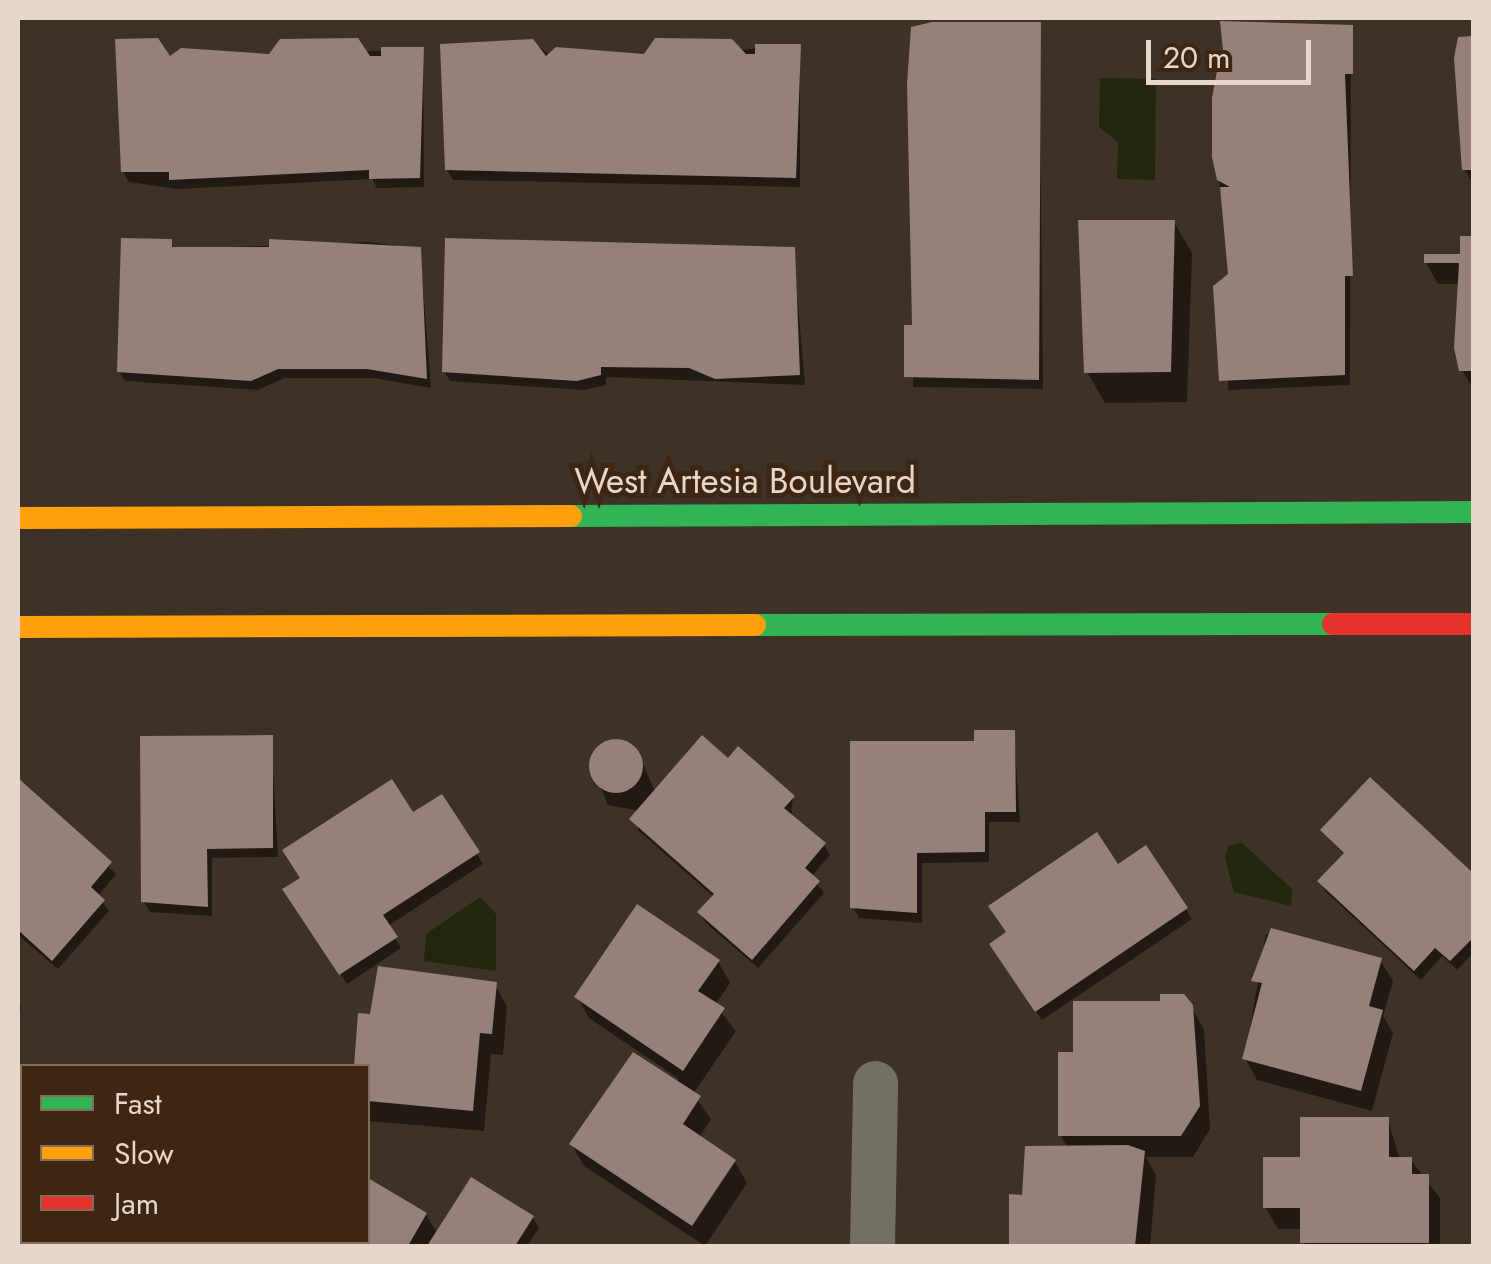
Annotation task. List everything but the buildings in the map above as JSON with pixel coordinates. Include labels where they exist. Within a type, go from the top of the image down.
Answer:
[{"type":"main road","name":"West Artesia Boulevard","points":[[18,518],[1474,512]]},
{"type":"main road","points":[[18,627],[1474,624]]},
{"type":"street","points":[[872,1246],[875,1082]]},
{"type":"shaded area","points":[[1100,78],[1156,79],[1155,180],[1117,179],[1118,142],[1099,127]]},
{"type":"shaded area","points":[[1242,843],[1292,889],[1291,906],[1234,892],[1225,858],[1228,846]]},
{"type":"shaded area","points":[[480,897],[496,914],[496,971],[424,961],[426,934]]},
{"type":"traffic: fast","points":[[571,516],[1474,512]]},
{"type":"traffic: fast","points":[[755,625],[1333,624]]},
{"type":"traffic: slow","points":[[18,518],[571,516]]},
{"type":"traffic: slow","points":[[18,627],[755,625]]},
{"type":"traffic: jam","points":[[1333,624],[1474,624]]}]
